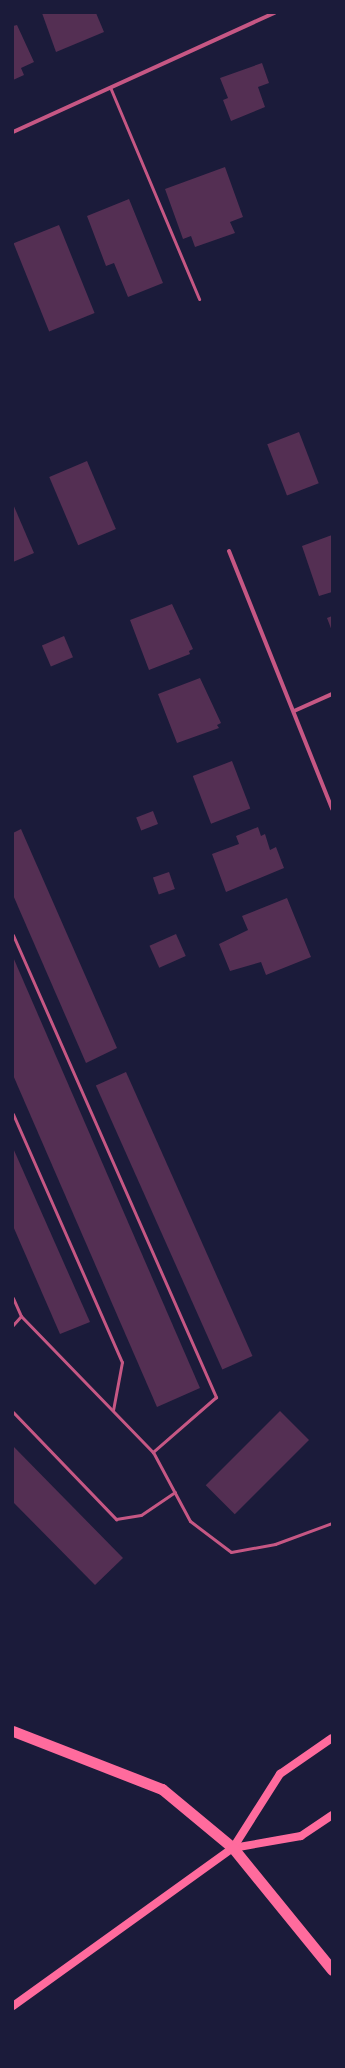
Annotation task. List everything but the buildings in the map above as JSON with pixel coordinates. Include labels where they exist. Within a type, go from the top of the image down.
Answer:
[{"type":"highway","points":[[13,1731],[162,1789],[233,1848],[332,1970]]},
{"type":"main road","points":[[13,2006],[233,1848],[280,1774],[332,1738]]},
{"type":"main road","points":[[233,1848],[301,1836],[332,1815]]},
{"type":"street","points":[[13,132],[274,13]]},
{"type":"street","points":[[229,551],[332,809]]},
{"type":"street","points":[[294,711],[332,694]]},
{"type":"lane","points":[[110,88],[199,299]]},
{"type":"lane","points":[[13,935],[216,1397],[153,1452]]},
{"type":"lane","points":[[13,1114],[122,1362],[113,1410]]},
{"type":"lane","points":[[13,1298],[21,1316],[153,1452],[190,1521],[231,1552],[275,1544],[332,1523]]},
{"type":"lane","points":[[13,1325],[21,1316]]},
{"type":"lane","points":[[13,1412],[116,1520],[141,1516],[174,1492]]}]
